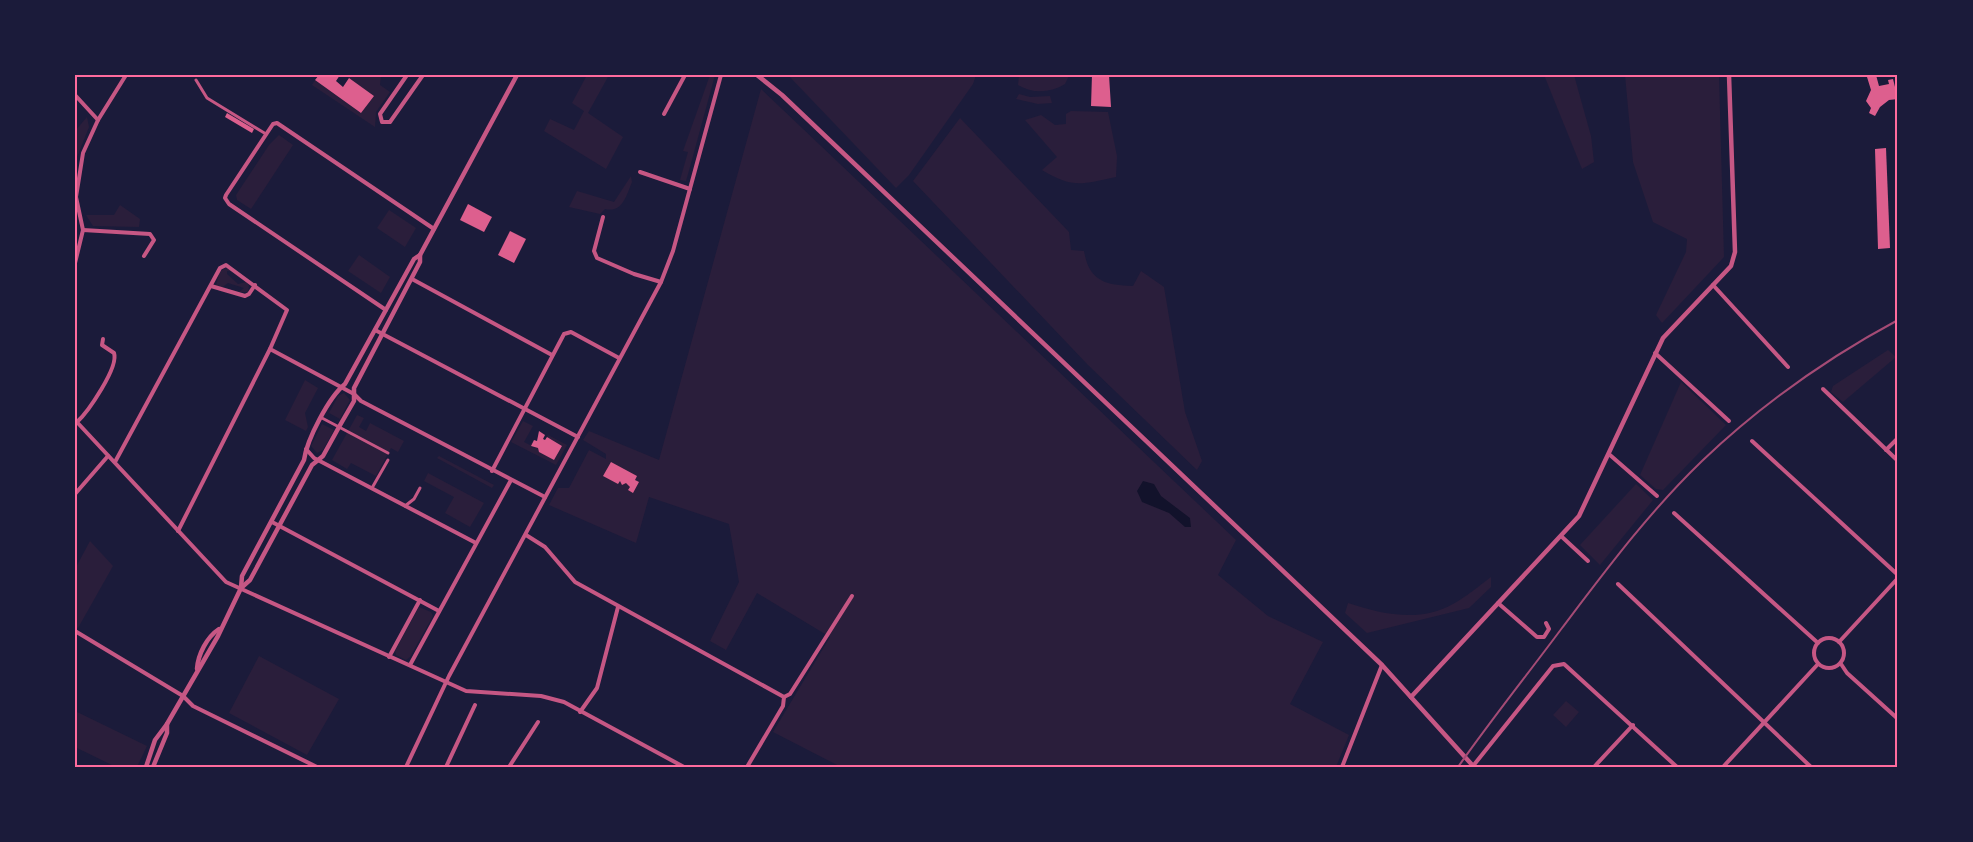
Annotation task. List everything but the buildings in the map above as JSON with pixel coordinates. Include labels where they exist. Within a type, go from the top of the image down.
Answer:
[{"type":"street","points":[[75,263],[83,230],[76,200],[83,153],[98,120],[126,75]]},
{"type":"street","points":[[407,75],[380,114],[382,122],[390,122],[423,75]]},
{"type":"street","points":[[146,767],[155,740],[183,696],[197,669],[198,659],[207,642],[219,629],[241,588],[243,576],[304,460],[306,448],[322,418],[345,384],[414,259],[420,255],[517,75]]},
{"type":"street","points":[[664,114],[685,75]]},
{"type":"street","points":[[406,767],[446,684],[661,282],[673,251],[721,75]]},
{"type":"street","points":[[757,75],[1382,665],[1474,767],[1553,666],[1559,664],[1564,664],[1677,767]]},
{"type":"street","points":[[1411,697],[1561,536],[1585,507],[1654,353],[1663,338],[1731,266],[1735,252],[1729,75]]},
{"type":"street","points":[[196,80],[207,98],[266,134]]},
{"type":"street","points":[[75,95],[98,120]]},
{"type":"street","points":[[386,310],[226,202],[226,195],[273,124],[277,123],[434,229]]},
{"type":"street","points":[[640,172],[690,189]]},
{"type":"street","points":[[603,217],[594,251],[597,258],[634,274],[661,282]]},
{"type":"street","points":[[83,230],[150,234],[153,240],[144,256]]},
{"type":"street","points":[[241,588],[250,580],[317,458],[323,456],[354,401],[354,388],[412,279],[420,262],[420,255]]},
{"type":"street","points":[[115,462],[122,454],[220,268],[226,265],[287,310],[270,349],[178,531]]},
{"type":"street","points":[[412,279],[552,355]]},
{"type":"street","points":[[211,286],[245,296],[255,285]]},
{"type":"street","points":[[1713,285],[1788,367]]},
{"type":"street","points":[[375,330],[578,437]]},
{"type":"street","points":[[492,471],[564,334],[571,332],[619,358]]},
{"type":"street","points":[[103,339],[102,345],[114,353],[115,364],[85,415],[76,421],[226,582],[410,665],[446,684],[477,693],[541,696],[564,702],[684,767]]},
{"type":"street","points":[[270,349],[354,394],[361,401],[545,498]]},
{"type":"street","points":[[1654,353],[1729,421]]},
{"type":"street","points":[[1823,389],[1898,461]]},
{"type":"street","points":[[322,418],[388,453]]},
{"type":"street","points":[[1886,450],[1898,438]]},
{"type":"street","points":[[1752,441],[1898,577],[1839,642]]},
{"type":"street","points":[[306,448],[310,456],[476,543]]},
{"type":"street","points":[[1610,454],[1657,496]]},
{"type":"street","points":[[75,494],[108,456]]},
{"type":"street","points":[[372,488],[388,460]]},
{"type":"street","points":[[410,665],[511,480]]},
{"type":"street","points":[[405,506],[414,499],[420,488]]},
{"type":"street","points":[[1674,513],[1818,643]]},
{"type":"street","points":[[272,522],[439,611]]},
{"type":"street","points":[[526,535],[545,547],[575,582],[784,697]]},
{"type":"street","points":[[1561,536],[1588,561]]},
{"type":"street","points":[[1618,584],[1811,767]]},
{"type":"street","points":[[784,697],[790,694],[852,596]]},
{"type":"street","points":[[389,657],[420,600]]},
{"type":"street","points":[[1498,603],[1537,637],[1544,637],[1549,629],[1546,623]]},
{"type":"street","points":[[580,712],[597,688],[618,607]]},
{"type":"street","points":[[75,631],[183,696],[193,706],[317,767]]},
{"type":"street","points":[[1829,638],[1839,642],[1845,655],[1840,664],[1829,669],[1818,664],[1814,654],[1818,643],[1829,638]]},
{"type":"street","points":[[1723,767],[1818,664]]},
{"type":"street","points":[[1840,664],[1898,719]]},
{"type":"street","points":[[1342,767],[1382,665]]},
{"type":"street","points":[[747,767],[783,706],[784,697]]},
{"type":"street","points":[[446,767],[475,705]]},
{"type":"street","points":[[509,767],[538,722]]},
{"type":"street","points":[[153,767],[167,733],[167,724]]},
{"type":"street","points":[[1594,767],[1633,725]]},
{"type":"shaded area","points":[[345,75],[381,75],[380,85],[390,92],[376,112],[375,127],[312,85],[315,80],[361,113],[373,96]]},
{"type":"shaded area","points":[[587,75],[609,75],[588,113],[623,137],[606,169],[544,131],[550,119],[574,130],[584,111],[572,103]]},
{"type":"shaded area","points":[[710,75],[715,75],[686,181],[680,180],[688,152],[683,151]]},
{"type":"shaded area","points":[[788,75],[976,75],[973,84],[909,175],[896,188]]},
{"type":"shaded area","points":[[1019,75],[1069,76],[1065,84],[1042,91],[1030,90],[1018,85]]},
{"type":"shaded area","points":[[1544,75],[1574,75],[1591,136],[1594,162],[1582,169]]},
{"type":"shaded area","points":[[1625,75],[1719,75],[1724,257],[1662,323],[1656,315],[1686,252],[1687,239],[1653,222],[1633,162]]},
{"type":"shaded area","points":[[761,89],[1236,540],[1218,575],[1268,616],[1323,642],[1290,704],[1349,735],[1336,767],[841,767],[773,732],[830,637],[757,593],[726,650],[710,641],[739,582],[729,524],[649,497],[636,543],[549,505],[558,488],[569,488],[589,450],[606,459],[606,454],[583,440],[589,431],[659,460]]},
{"type":"shaded area","points":[[1019,94],[1030,97],[1050,96],[1052,103],[1038,104],[1016,99]]},
{"type":"shaded area","points":[[1071,111],[1108,112],[1117,156],[1116,177],[1078,183],[1062,180],[1042,170],[1057,157],[1025,120],[1041,115],[1055,125],[1066,124],[1066,114]]},
{"type":"shaded area","points":[[87,117],[89,127],[75,162],[75,131]]},
{"type":"shaded area","points":[[960,118],[1069,232],[1071,250],[1084,251],[1086,261],[1094,275],[1114,284],[1133,286],[1141,271],[1164,287],[1185,412],[1202,461],[1197,470],[1088,365],[913,181]]},
{"type":"shaded area","points":[[279,135],[293,145],[251,209],[237,200],[236,195],[269,145]]},
{"type":"shaded area","points":[[631,176],[632,182],[623,203],[616,209],[605,209],[600,214],[569,207],[577,191],[614,202]]},
{"type":"shaded area","points":[[120,205],[140,219],[139,227],[93,226],[86,215],[114,215]]},
{"type":"shaded area","points":[[389,210],[416,228],[405,247],[377,228]]},
{"type":"shaded area","points":[[359,255],[390,277],[381,293],[348,271]]},
{"type":"shaded area","points":[[227,268],[231,271],[227,271],[227,274],[238,284],[246,282],[249,285],[248,292],[239,292],[244,288],[228,283],[221,288],[216,285],[220,271]]},
{"type":"shaded area","points":[[1888,350],[1896,357],[1843,402],[1831,392],[1833,386]]},
{"type":"shaded area","points":[[305,380],[318,388],[305,413],[308,427],[306,431],[285,420]]},
{"type":"shaded area","points":[[1681,382],[1726,425],[1663,490],[1656,489],[1640,475]]},
{"type":"shaded area","points":[[344,393],[350,400],[340,419],[329,413],[338,396]]},
{"type":"shaded area","points":[[357,415],[364,418],[359,427],[366,431],[370,423],[404,441],[398,452],[391,448],[376,476],[351,463],[347,469],[332,460]]},
{"type":"shaded area","points":[[523,421],[533,426],[524,442],[530,445],[534,440],[531,447],[538,448],[540,452],[554,460],[562,446],[547,437],[548,435],[567,445],[556,465],[511,442]]},
{"type":"shaded area","points":[[322,424],[334,430],[323,450],[317,453],[311,446]]},
{"type":"shaded area","points":[[439,456],[494,485],[492,488],[437,458]]},
{"type":"shaded area","points":[[428,473],[484,503],[470,527],[445,513],[454,497],[424,481]]},
{"type":"shaded area","points":[[1143,481],[1154,484],[1161,496],[1190,518],[1191,527],[1185,527],[1169,513],[1142,502],[1137,491]]},
{"type":"shaded area","points":[[1636,484],[1653,500],[1600,565],[1580,545]]},
{"type":"shaded area","points":[[90,541],[113,566],[78,628],[75,626],[75,569]]},
{"type":"shaded area","points":[[1491,577],[1491,587],[1469,608],[1367,633],[1345,613],[1348,603],[1400,615],[1440,610],[1468,595]]},
{"type":"shaded area","points":[[419,607],[431,612],[433,616],[410,657],[406,660],[396,655],[395,651]]},
{"type":"shaded area","points":[[259,656],[339,699],[307,755],[229,713]]},
{"type":"shaded area","points":[[1566,701],[1579,712],[1566,727],[1553,715]]},
{"type":"shaded area","points":[[75,711],[147,746],[137,767],[116,767],[75,747]]},
{"type":"railway","points":[[1458,767],[1612,563],[1683,480],[1724,440],[1771,402],[1846,350],[1898,320]]}]
